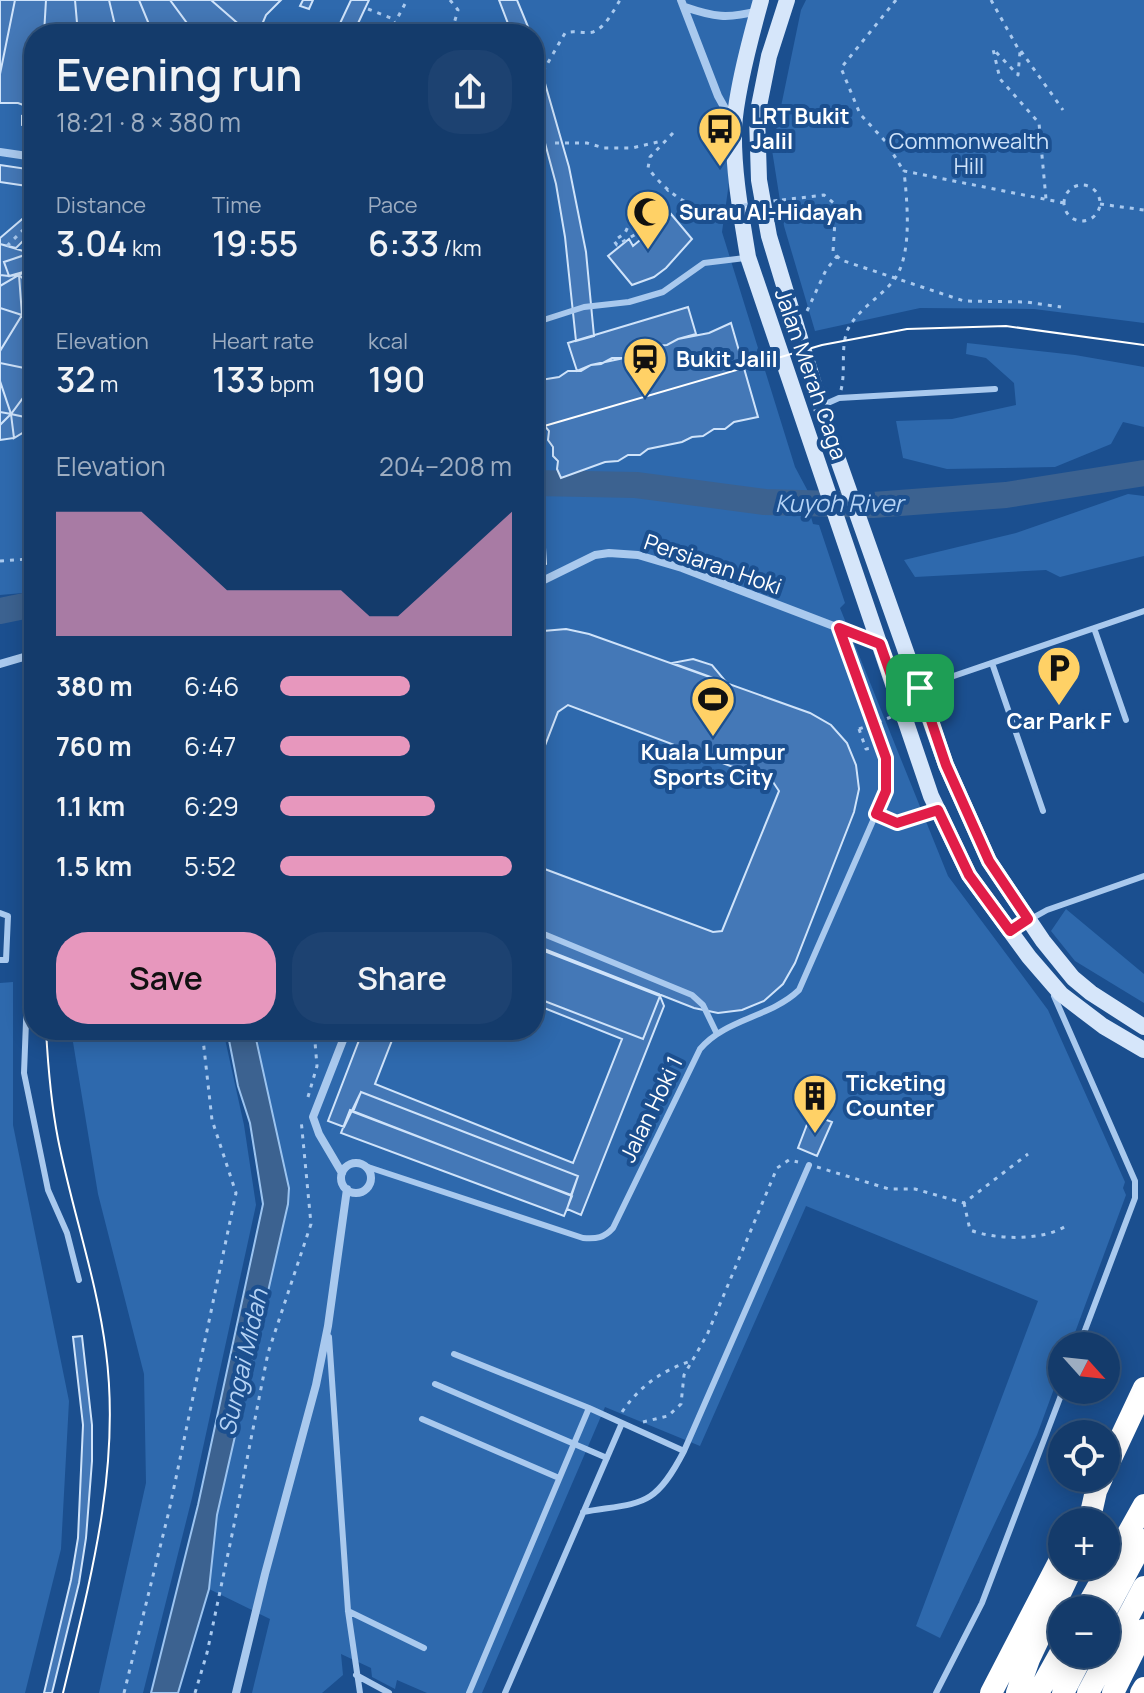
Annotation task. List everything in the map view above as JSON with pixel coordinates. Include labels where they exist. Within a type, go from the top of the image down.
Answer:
[{"type":"highway","points":[[1120,1439],[1144,1388]]},
{"type":"highway","points":[[1093,1596],[1144,1505]]},
{"type":"highway","points":[[1114,1596],[1144,1540]]},
{"type":"highway","points":[[991,1693],[1050,1580]]},
{"type":"highway","points":[[1017,1693],[1029,1659],[1066,1580]]},
{"type":"highway","points":[[1088,1693],[1144,1587]]},
{"type":"highway","points":[[1113,1693],[1144,1630]]},
{"type":"highway","points":[[1038,1693],[1052,1668]]},
{"type":"highway","points":[[1063,1693],[1076,1668]]},
{"type":"street","name":"Jalan Merah Caga","points":[[787,0],[769,56],[757,116],[759,180],[769,236],[830,437],[946,765],[989,861],[1073,978],[1144,1027]]},
{"type":"street","points":[[683,3],[711,16],[726,17],[759,6]]},
{"type":"street","points":[[683,3],[718,96],[734,125]]},
{"type":"street","name":"Jalan Merah Caga","points":[[759,6],[734,125],[736,183],[748,257],[938,810],[969,875],[1046,978],[1082,1011],[1144,1050]]},
{"type":"street","points":[[0,152],[24,156]]},
{"type":"street","name":"Persiaran Hoki","points":[[544,580],[595,555],[621,553],[682,568],[880,644]]},
{"type":"street","points":[[0,664],[24,657]]},
{"type":"street","points":[[342,1173],[351,1163],[365,1166],[370,1178],[360,1192],[347,1189],[313,1117],[343,1040]]},
{"type":"street","points":[[236,1693],[316,1385],[328,1326],[347,1189]]},
{"type":"lane","points":[[544,320],[584,307],[629,302],[663,292],[704,263],[748,257]]},
{"type":"lane","points":[[821,406],[839,398],[995,389]]},
{"type":"lane","points":[[898,695],[1144,611]]},
{"type":"lane","name":"Jalan Hoki 1","points":[[365,1166],[583,1238],[596,1239],[613,1228],[695,1059],[707,1041],[783,1003],[799,990],[876,814],[888,781],[883,746],[839,628]]},
{"type":"lane","points":[[1094,628],[1126,720]]},
{"type":"lane","points":[[992,663],[1043,811]]},
{"type":"lane","points":[[876,814],[897,823],[938,810]]},
{"type":"lane","points":[[1010,931],[1028,919],[1144,876]]},
{"type":"lane","points":[[0,913],[8,916],[6,960],[0,960]]},
{"type":"lane","points":[[544,934],[692,995],[703,1005],[717,1034]]},
{"type":"lane","points":[[1046,978],[1135,1181],[1135,1198],[1084,1332]]},
{"type":"lane","points":[[25,1040],[24,1073],[48,1190],[67,1233],[79,1280]]},
{"type":"lane","points":[[583,1512],[640,1502],[656,1493],[666,1482],[684,1451],[809,1165]]},
{"type":"lane","points":[[328,1326],[348,1611],[360,1693]]},
{"type":"lane","points":[[454,1354],[589,1408],[684,1451]]},
{"type":"lane","points":[[435,1384],[607,1458]]},
{"type":"lane","points":[[936,1693],[982,1603],[1058,1404]]},
{"type":"lane","points":[[469,1693],[589,1408]]},
{"type":"lane","points":[[422,1419],[559,1478]]},
{"type":"lane","points":[[505,1693],[622,1423]]},
{"type":"lane","points":[[348,1611],[424,1648]]},
{"type":"lane","points":[[356,1675],[389,1693]]},
{"type":"path","points":[[394,24],[407,0]]},
{"type":"path","points":[[450,0],[458,10],[454,24]]},
{"type":"path","points":[[544,70],[565,33],[592,32],[603,25],[620,0]]},
{"type":"path","points":[[839,398],[846,334],[855,316],[895,279],[907,243],[904,171],[886,142],[860,114],[841,68],[896,0]]},
{"type":"path","points":[[991,0],[1020,52],[1018,75],[993,49],[1000,79],[1039,123],[1046,199]]},
{"type":"path","points":[[368,9],[396,20]]},
{"type":"path","points":[[1014,42],[1063,110]]},
{"type":"path","points":[[673,133],[650,157],[648,168],[668,190],[704,210],[824,195],[836,205],[833,252],[841,260],[964,301],[1026,302],[1061,307]]},
{"type":"path","points":[[555,143],[632,148],[665,140]]},
{"type":"path","points":[[904,171],[1064,203]]},
{"type":"path","points":[[1083,185],[1097,193],[1100,204],[1096,216],[1078,222],[1067,215],[1064,203],[1072,188],[1083,185]]},
{"type":"path","points":[[643,230],[617,245],[614,241],[625,233],[632,218],[656,205],[668,190]]},
{"type":"path","points":[[1100,204],[1144,210]]},
{"type":"path","points":[[7,246],[24,229]]},
{"type":"path","points":[[805,315],[826,270],[837,256]]},
{"type":"path","points":[[0,561],[24,559]]},
{"type":"path","points":[[883,746],[866,749],[859,729],[934,701]]},
{"type":"path","points":[[124,1693],[169,1511],[236,1193],[212,1120],[203,1040]]},
{"type":"path","points":[[195,1693],[207,1653],[268,1353],[311,1224],[301,1133],[304,1108],[317,1066],[315,1040]]},
{"type":"path","points":[[964,1203],[1028,1154]]},
{"type":"path","points":[[691,1361],[671,1367],[650,1380],[620,1414],[644,1422],[654,1421],[681,1404],[684,1375],[707,1335],[777,1168],[789,1160],[889,1189],[915,1189],[964,1203]]},
{"type":"path","points":[[964,1203],[970,1230],[995,1238],[1055,1233],[1066,1226]]},
{"type":"green space","name":"Kuala Lumpur Sports City","points":[[0,0],[755,0],[722,232],[795,467],[811,497],[805,496],[813,524],[819,525],[845,603],[840,608],[948,876],[1048,1010],[1125,1182],[1123,1188],[1126,1195],[1075,1332],[1048,1332],[1048,1404],[1037,1435],[940,1638],[916,1626],[1038,1301],[806,1206],[700,1446],[605,1407],[482,1693],[427,1693],[397,1680],[395,1689],[372,1677],[371,1668],[341,1654],[343,1675],[322,1693],[252,1693],[270,1619],[209,1589],[217,1515],[288,1204],[289,1188],[256,1040],[544,1040],[544,24],[24,24],[24,593],[0,595]]},
{"type":"green space","name":"Commonwealth Hill","points":[[806,0],[1144,0],[1144,323],[1034,309],[920,308],[815,331],[784,226],[772,150],[801,10]]},
{"type":"green space","points":[[967,343],[1075,355],[1144,367],[1144,427],[1123,422],[1111,444],[1055,467],[947,469],[903,458],[896,421],[952,419],[1016,405],[1014,383],[986,358],[966,354]]},
{"type":"green space","points":[[1128,494],[1144,496],[1144,556],[1060,577],[1046,570],[915,577],[904,560],[1016,533]]},
{"type":"green space","points":[[1066,909],[1144,974],[1144,1003],[1075,961],[1051,931]]},
{"type":"green space","points":[[13,982],[13,1125],[69,1401],[61,1549],[25,1693],[0,1693],[0,983]]},
{"type":"green space","points":[[73,1040],[225,1040],[244,1125],[256,1205],[192,1498],[143,1693],[99,1693],[146,1483],[144,1374],[98,1194]]},
{"type":"water","name":"Sungai Midah","points":[[229,1040],[256,1040],[289,1188],[288,1204],[217,1515],[209,1589],[178,1693],[151,1693],[198,1505],[263,1204],[250,1123],[238,1086]]},
{"type":"building","points":[[0,0],[15,0],[0,74]]},
{"type":"building","points":[[15,0],[46,0],[45,24],[24,24],[24,105],[0,103],[0,74]]},
{"type":"building","points":[[46,0],[75,0],[77,24],[45,24]]},
{"type":"building","points":[[75,0],[109,0],[115,24],[77,24]]},
{"type":"building","points":[[109,0],[139,0],[149,24],[115,24]]},
{"type":"building","points":[[139,0],[170,0],[188,24],[149,24]]},
{"type":"building","points":[[170,0],[211,0],[239,24],[188,24]]},
{"type":"building","points":[[211,0],[281,0],[266,15],[262,24],[239,24]]},
{"type":"building","points":[[303,0],[313,0],[309,9],[300,6]]},
{"type":"building","points":[[351,0],[369,0],[358,24],[340,24]]},
{"type":"building","points":[[499,0],[517,0],[527,24],[508,24]]},
{"type":"building","points":[[544,80],[569,167],[586,252],[594,336],[576,341],[565,237],[544,139]]},
{"type":"building","points":[[0,165],[24,169],[24,186],[0,182]]},
{"type":"building","name":"Surau Al-Hidayah","points":[[671,214],[692,239],[666,268],[654,277],[632,285],[608,256],[629,239],[633,246]]},
{"type":"building","points":[[24,218],[24,240],[16,248],[0,244],[0,238]]},
{"type":"building","points":[[0,244],[24,251],[24,255],[4,262],[9,276],[0,275]]},
{"type":"building","points":[[24,255],[24,272],[9,276],[4,262]]},
{"type":"building","points":[[0,275],[9,276],[19,275],[0,286]]},
{"type":"building","points":[[19,275],[24,279],[22,315]]},
{"type":"building","points":[[19,275],[22,315],[0,308],[0,286]]},
{"type":"building","points":[[688,307],[696,334],[577,371],[568,343]]},
{"type":"building","points":[[0,308],[22,315],[0,351]]},
{"type":"building","points":[[22,315],[24,368],[0,363],[0,351]]},
{"type":"building","name":"Bukit Jalil","points":[[731,323],[758,417],[561,478],[558,461],[548,440],[549,431],[544,425],[544,379],[559,377],[568,371],[581,371],[591,365],[624,358],[678,339],[709,333]]},
{"type":"building","points":[[0,363],[24,368],[24,396],[11,414],[0,381]]},
{"type":"building","points":[[0,381],[11,414],[0,412]]},
{"type":"building","points":[[24,396],[24,417],[11,414]]},
{"type":"building","points":[[0,412],[11,414],[0,425]]},
{"type":"building","points":[[11,414],[24,417],[24,432],[14,438]]},
{"type":"building","points":[[11,414],[14,438],[0,440],[0,425]]},
{"type":"building","points":[[566,629],[589,634],[810,713],[831,725],[847,743],[856,765],[859,789],[854,812],[795,963],[783,984],[764,1001],[742,1010],[718,1013],[694,1008],[544,949],[544,869],[713,932],[722,931],[779,791],[773,782],[568,705],[558,712],[544,748],[544,631]]},
{"type":"building","points":[[693,659],[712,665],[727,683],[672,663]]},
{"type":"building","points":[[544,951],[660,996],[643,1039],[544,1001]]},
{"type":"building","points":[[660,996],[664,1006],[581,1215],[567,1209],[578,1176],[361,1092],[344,1127],[328,1121],[359,1040],[392,1040],[375,1084],[573,1163],[622,1039],[544,1008],[544,1001],[643,1039]]},
{"type":"building","points":[[361,1092],[578,1176],[571,1195],[353,1112]]},
{"type":"building","points":[[350,1110],[572,1196],[564,1216],[341,1133]]},
{"type":"building","name":"Ticketing Counter","points":[[811,1114],[832,1122],[817,1156],[798,1148]]},
{"type":"building","points":[[82,1336],[92,1425],[86,1538],[79,1583],[52,1693],[44,1693],[78,1538],[83,1425],[73,1337]]},
{"type":"waterway","name":"Kuyoh River","points":[[544,483],[636,485],[765,502],[873,505],[1006,495],[1144,473]]},
{"type":"waterway","name":"Kuyoh River","points":[[0,611],[24,606]]},
{"type":"tram line","points":[[544,426],[822,345],[907,329],[1006,326],[1144,345]]},
{"type":"tram line","points":[[47,1040],[56,1125],[97,1298],[110,1396],[106,1482],[100,1524],[63,1693]]},
{"type":"place","name":"LRT Bukit Jalil","points":[[720,168]]},
{"type":"place","name":"Surau Al-Hidayah","points":[[648,251]]},
{"type":"place","name":"Bukit Jalil","points":[[645,398]]},
{"type":"place","name":"Car Park F","points":[[1059,707]]},
{"type":"place","name":"Kuala Lumpur Sports City","points":[[713,738]]},
{"type":"place","name":"Ticketing Counter","points":[[815,1135]]},
{"type":"route","points":[[839,628],[880,644],[898,695],[920,688],[946,765],[989,861],[1028,919],[1010,931],[969,875],[938,810],[897,823],[876,814],[888,781],[886,758],[839,628]]}]
